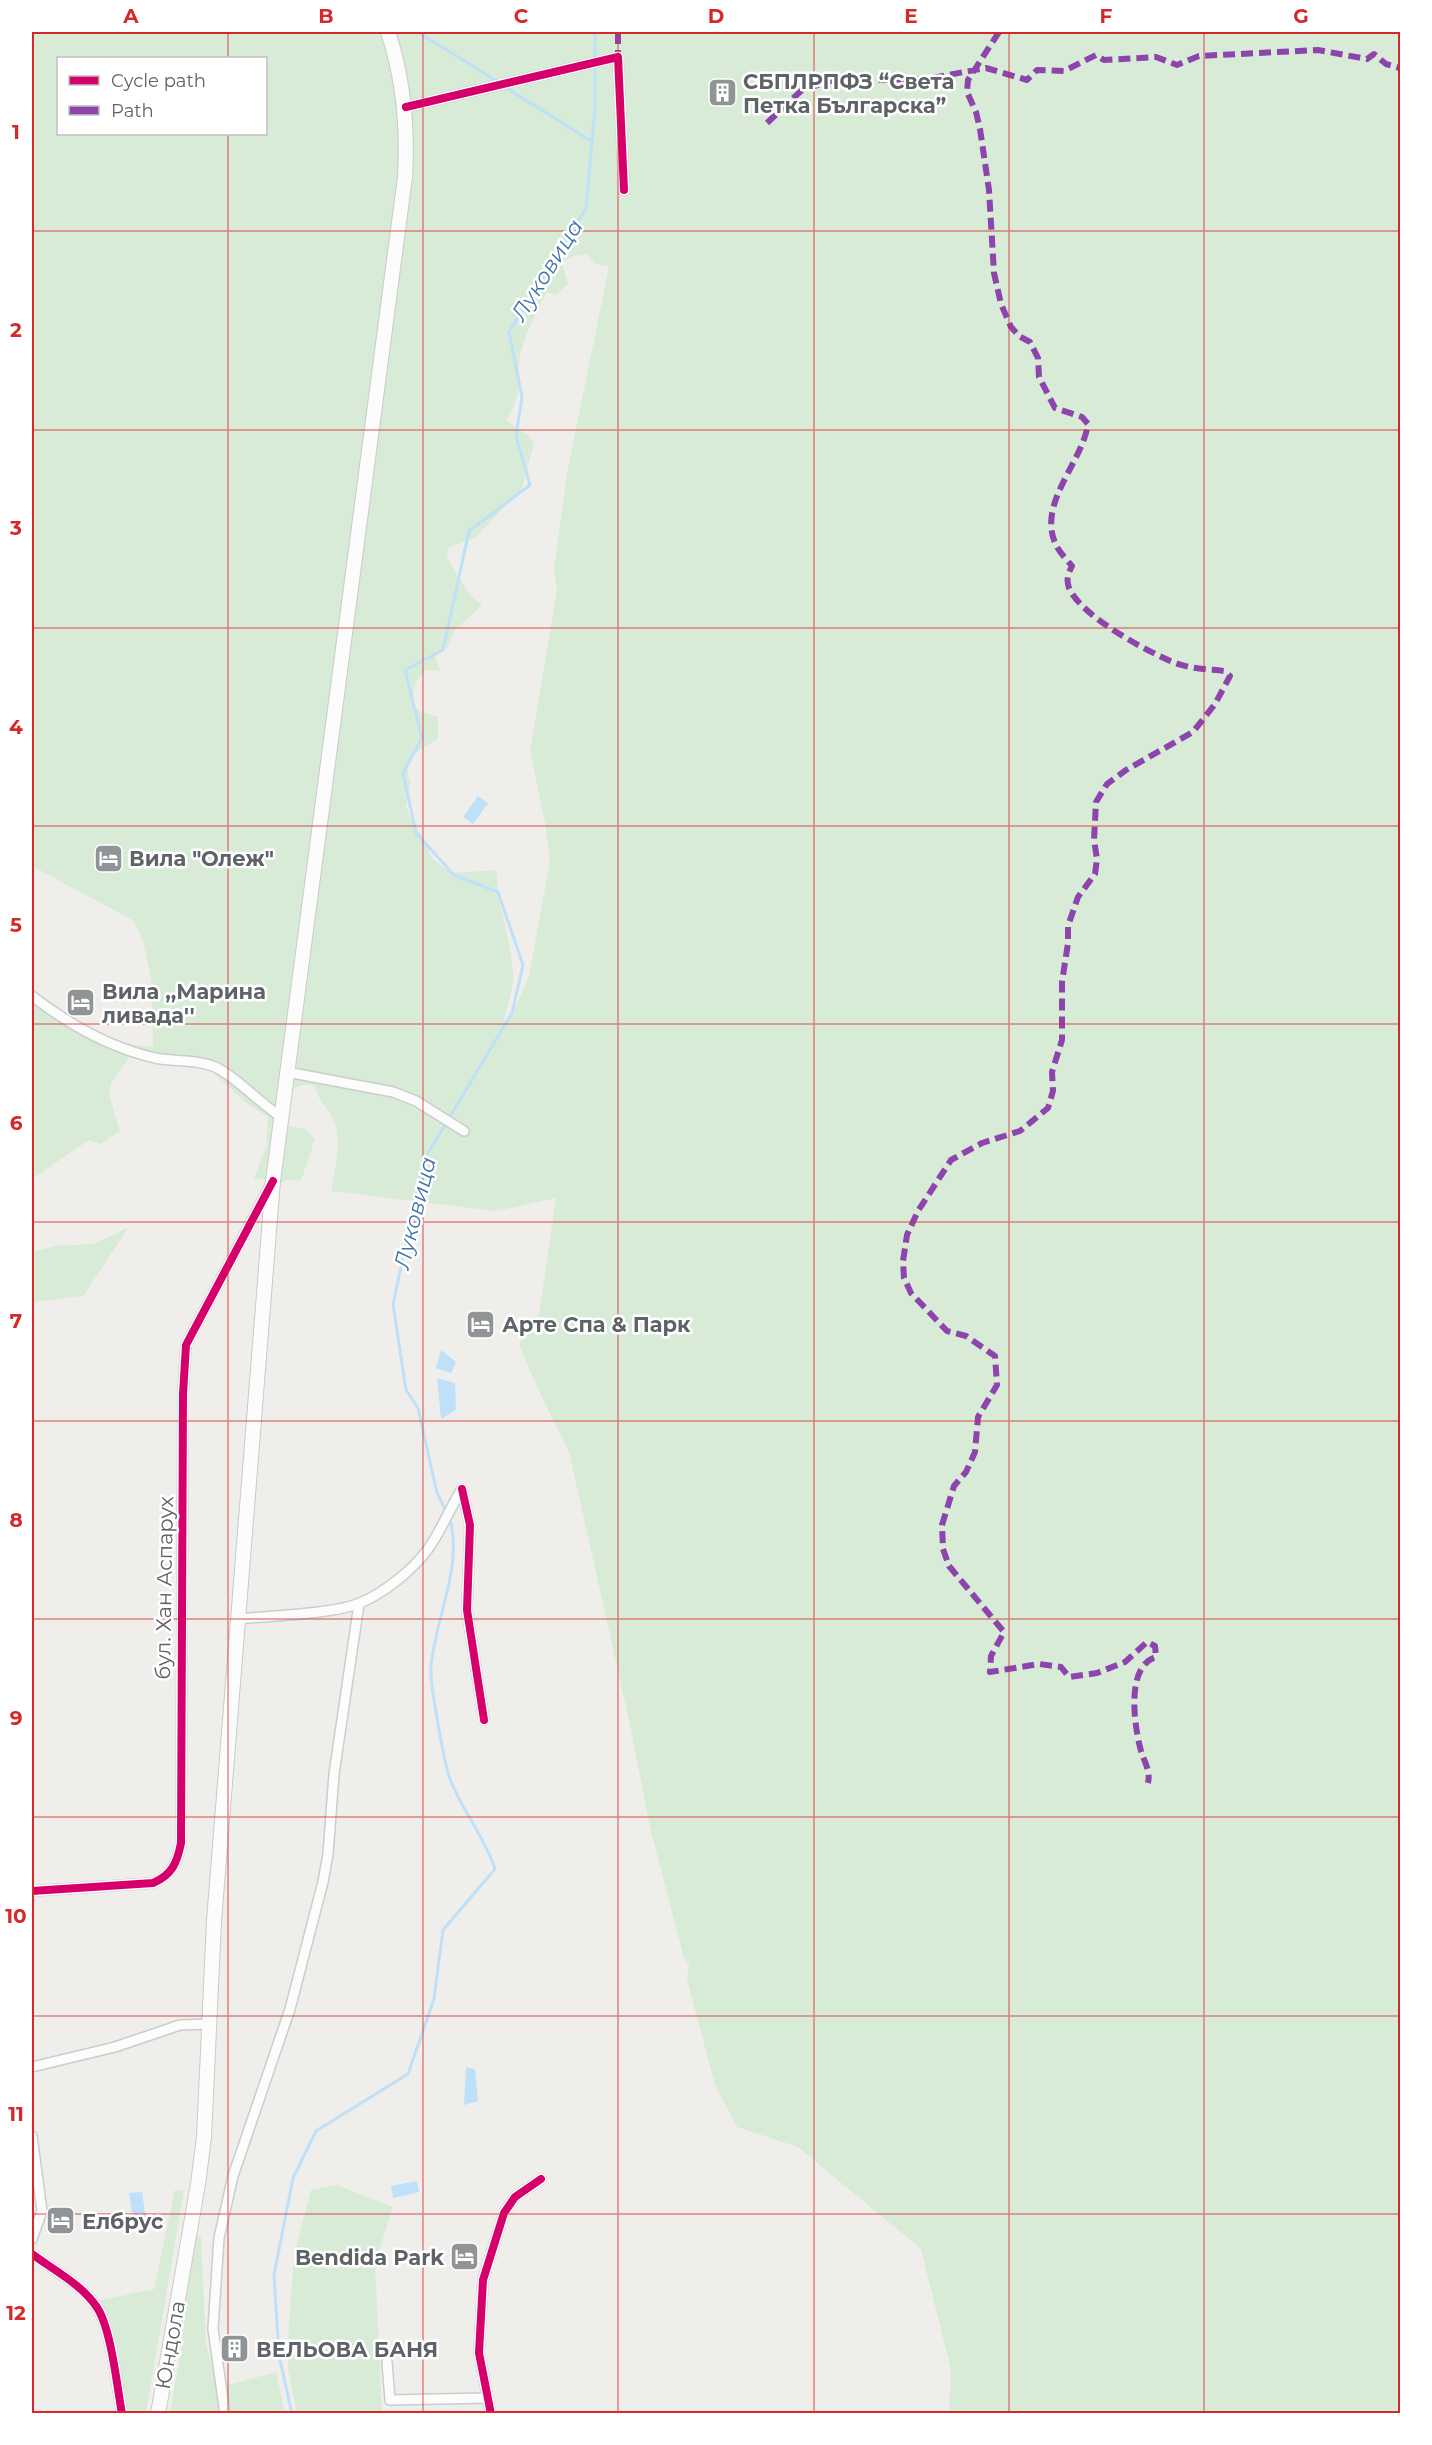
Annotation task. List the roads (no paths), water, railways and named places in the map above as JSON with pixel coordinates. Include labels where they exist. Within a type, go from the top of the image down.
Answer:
[{"type":"main road","name":"Юндола","points":[[158,2414],[204,2137],[209,2024],[237,1619],[273,1181],[405,177],[406,107],[396,57],[388,32]]},
{"type":"street","points":[[406,107],[584,63],[618,57],[624,190]]},
{"type":"street","points":[[32,996],[48,1009],[115,1045],[156,1058],[205,1064],[219,1069],[281,1117]]},
{"type":"street","points":[[287,1072],[393,1092],[417,1101],[459,1128]]},
{"type":"street","name":"бул. Хан Аспарух","points":[[32,1892],[153,1883],[164,1878],[173,1870],[178,1858],[181,1843],[183,1386],[186,1345],[273,1181]]},
{"type":"street","points":[[237,1619],[358,1604],[412,1566],[429,1548],[444,1516],[462,1488],[470,1525],[467,1610],[484,1720]]},
{"type":"street","points":[[225,2414],[213,2329],[219,2238],[233,2176],[290,2009],[323,1882],[328,1854],[334,1773],[358,1604]]},
{"type":"street","points":[[32,2067],[115,2047],[180,2025],[209,2024]]},
{"type":"street","points":[[32,2136],[42,2211],[32,2239]]},
{"type":"street","points":[[490,2414],[479,2353],[480,2317],[486,2271],[504,2213],[515,2197],[542,2179]]},
{"type":"street","points":[[32,2254],[84,2292],[97,2306],[104,2323],[122,2414]]},
{"type":"street","points":[[387,2362],[390,2400],[487,2398]]},
{"type":"water","points":[[478,796],[488,803],[473,824],[463,817]]},
{"type":"water","points":[[441,1350],[456,1362],[451,1373],[436,1368]]},
{"type":"water","points":[[437,1378],[455,1383],[456,1410],[441,1419]]},
{"type":"water","points":[[466,2067],[475,2069],[478,2101],[464,2105]]},
{"type":"water","points":[[417,2181],[419,2192],[393,2198],[391,2186]]},
{"type":"water","points":[[142,2192],[146,2220],[133,2222],[129,2193]]},
{"type":"waterway","points":[[418,32],[498,82]]},
{"type":"waterway","name":"Луковица","points":[[447,1513],[437,1493],[418,1408],[406,1390],[393,1304],[424,1160],[512,1013],[523,965],[498,892],[454,875],[416,833],[403,773],[422,738],[405,670],[443,650],[469,531],[530,485],[516,436],[522,397],[509,332],[586,208],[595,108],[595,32]]},
{"type":"waterway","points":[[503,86],[593,142]]},
{"type":"waterway","name":"Луковица","points":[[292,2414],[279,2355],[274,2275],[293,2178],[316,2131],[408,2074],[434,1999],[443,1930],[495,1869],[450,1779],[432,1688],[433,1649],[447,1593],[453,1556],[450,1519]]},
{"type":"place","name":"СБПЛРПФЗ “Света Петка Българска”","points":[[722,93]]},
{"type":"place","name":"Вила \"Олеж\"","points":[[108,858]]},
{"type":"place","name":"Вила ,,Марина ливада''","points":[[81,1003]]},
{"type":"place","name":"Арте Спа & Парк","points":[[481,1324]]},
{"type":"place","name":"Елбрус","points":[[61,2221]]},
{"type":"place","name":"Bendida Park","points":[[465,2257]]},
{"type":"place","name":"ВЕЛЬОВА БАНЯ","points":[[235,2349]]}]
